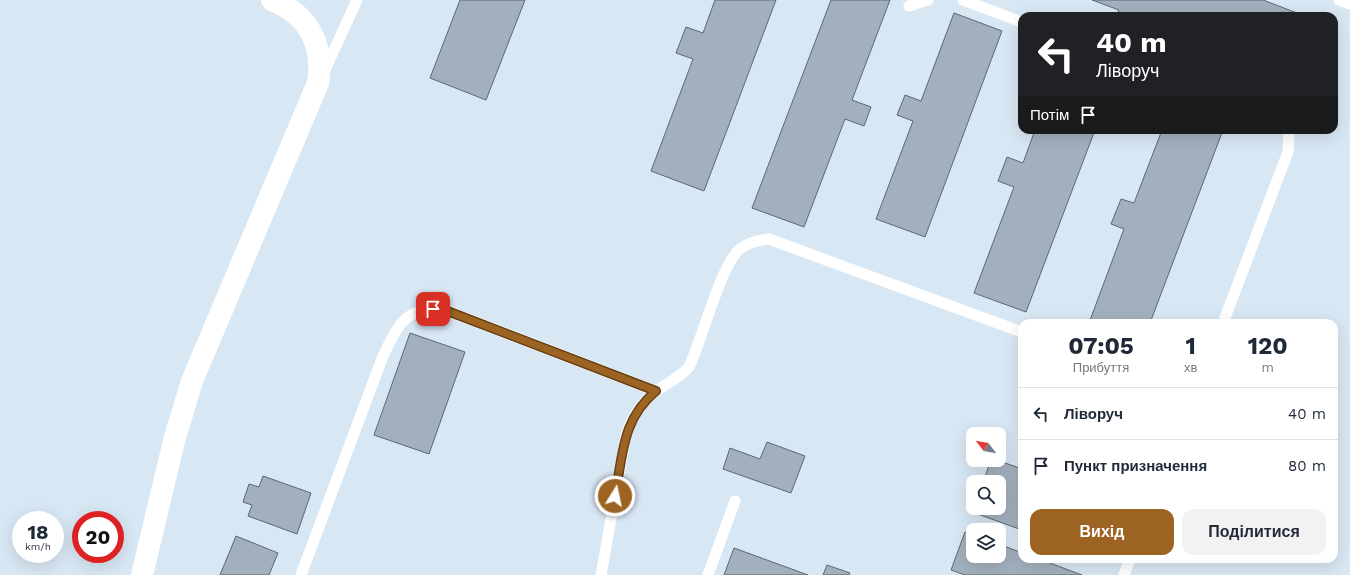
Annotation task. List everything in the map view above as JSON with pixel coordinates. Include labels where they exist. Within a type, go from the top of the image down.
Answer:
[{"type":"street","points":[[142,575],[174,441],[192,381],[318,83],[320,57],[311,32],[304,21],[294,12],[272,0]]},
{"type":"lane","points":[[318,83],[357,0]]},
{"type":"lane","points":[[909,6],[928,0]]},
{"type":"lane","points":[[963,0],[1018,21]]},
{"type":"lane","points":[[1339,0],[1350,4]]},
{"type":"lane","points":[[1225,319],[1288,152],[1289,134]]},
{"type":"lane","points":[[601,575],[626,436],[630,422],[646,400],[656,391],[680,377],[689,367],[728,266],[740,249],[759,240],[769,238],[1018,331]]},
{"type":"lane","points":[[301,575],[383,356],[395,331],[406,318],[419,311],[433,309],[450,312],[656,391]]},
{"type":"lane","points":[[708,575],[735,501]]},
{"type":"lane","points":[[1124,575],[1128,563]]},
{"type":"building","points":[[460,0],[525,0],[486,100],[430,78]]},
{"type":"building","points":[[715,0],[776,0],[704,191],[651,171],[693,59],[676,53],[686,27],[703,33]]},
{"type":"building","points":[[831,0],[890,0],[852,100],[871,107],[864,126],[845,119],[804,227],[752,208]]},
{"type":"building","points":[[1092,0],[1263,0],[1294,12],[1118,12],[1119,10]]},
{"type":"building","points":[[954,13],[1002,31],[925,237],[876,219],[913,121],[897,115],[905,95],[921,101]]},
{"type":"building","points":[[1034,134],[1093,134],[1026,312],[974,293],[1014,187],[998,181],[1007,157],[1023,163]]},
{"type":"building","points":[[1160,134],[1221,134],[1152,319],[1090,319],[1124,229],[1111,224],[1121,199],[1134,203]]},
{"type":"building","points":[[410,333],[465,352],[429,454],[374,435]]},
{"type":"building","points":[[767,442],[805,456],[791,493],[723,469],[730,448],[760,459]]},
{"type":"building","points":[[1006,463],[1018,468],[1018,529],[980,515],[1006,515],[1006,475],[986,475],[988,467],[1006,467]]},
{"type":"building","points":[[263,476],[311,493],[297,534],[248,516],[252,505],[243,502],[249,484],[259,487]]},
{"type":"building","points":[[965,532],[966,563],[1006,563],[1006,547],[1018,551],[1018,563],[1050,563],[1082,575],[965,575],[951,570]]},
{"type":"building","points":[[236,536],[278,553],[269,575],[220,575]]},
{"type":"building","points":[[734,548],[808,575],[724,575]]},
{"type":"building","points":[[827,565],[850,573],[849,575],[823,575]]},
{"type":"route","points":[[433,309],[450,312],[656,391],[637,410],[630,422],[615,496]]}]
